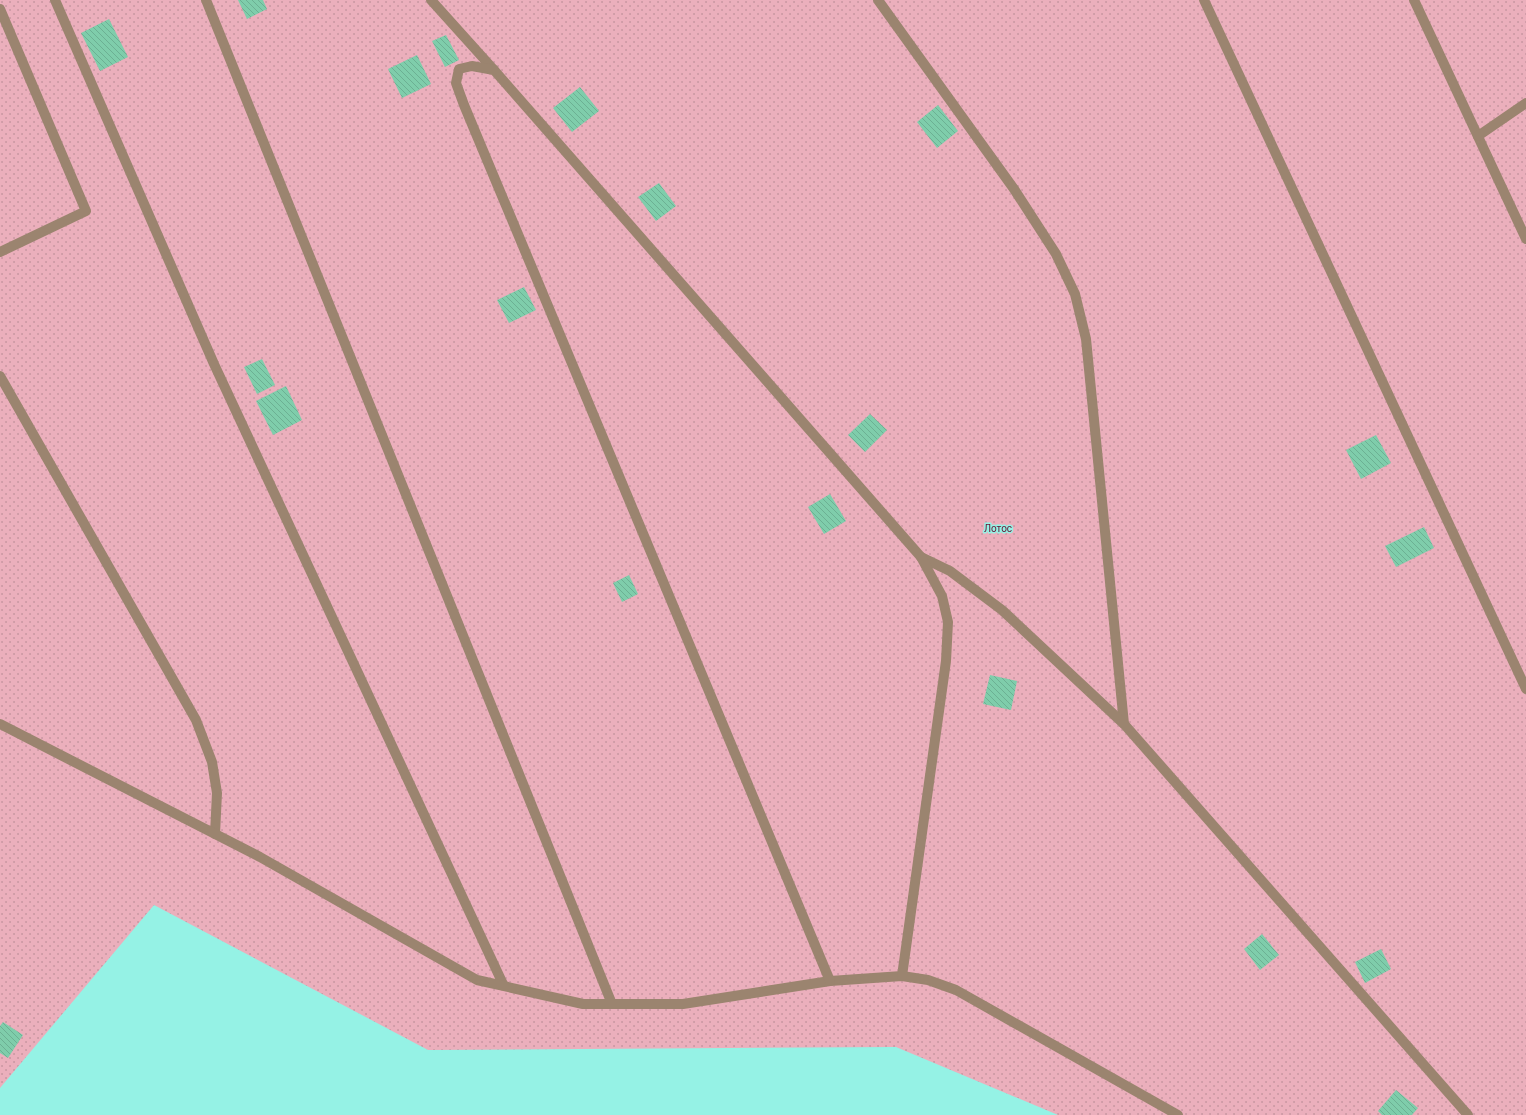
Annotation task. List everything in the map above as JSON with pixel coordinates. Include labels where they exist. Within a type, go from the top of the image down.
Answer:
[{"type":"lane","points":[[55,0],[214,364],[503,984]]},
{"type":"lane","points":[[206,0],[612,1004]]},
{"type":"lane","points":[[431,0],[921,557],[942,596],[948,622],[946,661],[902,976]]},
{"type":"lane","points":[[878,0],[1014,189],[1056,254],[1075,294],[1086,339],[1124,724]]},
{"type":"lane","points":[[1204,0],[1526,689]]},
{"type":"lane","points":[[1414,0],[1526,239]]},
{"type":"lane","points":[[0,9],[86,211],[0,252]]},
{"type":"lane","points":[[494,70],[472,66],[459,69],[456,83],[830,980]]},
{"type":"lane","points":[[1478,136],[1526,103]]},
{"type":"lane","points":[[0,376],[196,720],[212,762],[217,793],[215,834]]},
{"type":"lane","points":[[921,557],[950,571],[1002,610],[1124,724],[1468,1115]]},
{"type":"lane","points":[[0,724],[260,857],[478,980],[503,984],[584,1004],[683,1004],[830,980],[902,976],[928,980],[956,990],[1178,1115]]},
{"type":"green space","name":"Лотос","points":[[0,0],[1526,0],[1526,1115],[1058,1115],[896,1047],[428,1050],[154,905],[0,1088]]},
{"type":"building","points":[[238,0],[263,0],[267,9],[247,19]]},
{"type":"building","points":[[109,19],[128,57],[100,71],[81,33]]},
{"type":"building","points":[[446,35],[459,60],[445,67],[432,41]]},
{"type":"building","points":[[417,55],[431,84],[402,98],[388,69]]},
{"type":"building","points":[[580,87],[599,111],[572,132],[553,108]]},
{"type":"building","points":[[938,105],[958,131],[937,148],[917,122]]},
{"type":"building","points":[[659,183],[676,206],[656,221],[638,197]]},
{"type":"building","points":[[524,287],[536,310],[509,323],[497,300]]},
{"type":"building","points":[[262,359],[275,385],[257,394],[244,367]]},
{"type":"building","points":[[286,386],[302,420],[273,435],[256,401]]},
{"type":"building","points":[[870,414],[887,430],[865,452],[848,435]]},
{"type":"building","points":[[1376,435],[1391,463],[1361,479],[1346,450]]},
{"type":"building","points":[[830,494],[846,521],[824,534],[808,507]]},
{"type":"building","points":[[1424,527],[1434,548],[1396,567],[1385,546]]},
{"type":"building","points":[[629,575],[638,594],[622,602],[613,583]]},
{"type":"building","points":[[990,675],[1017,681],[1011,710],[983,704]]},
{"type":"building","points":[[1262,934],[1279,955],[1260,970],[1244,949]]},
{"type":"building","points":[[1381,949],[1391,969],[1365,983],[1355,962]]},
{"type":"building","points":[[3,1022],[23,1035],[8,1058],[0,1053],[0,1026]]},
{"type":"building","points":[[1396,1090],[1418,1108],[1412,1115],[1382,1115],[1378,1111]]}]
